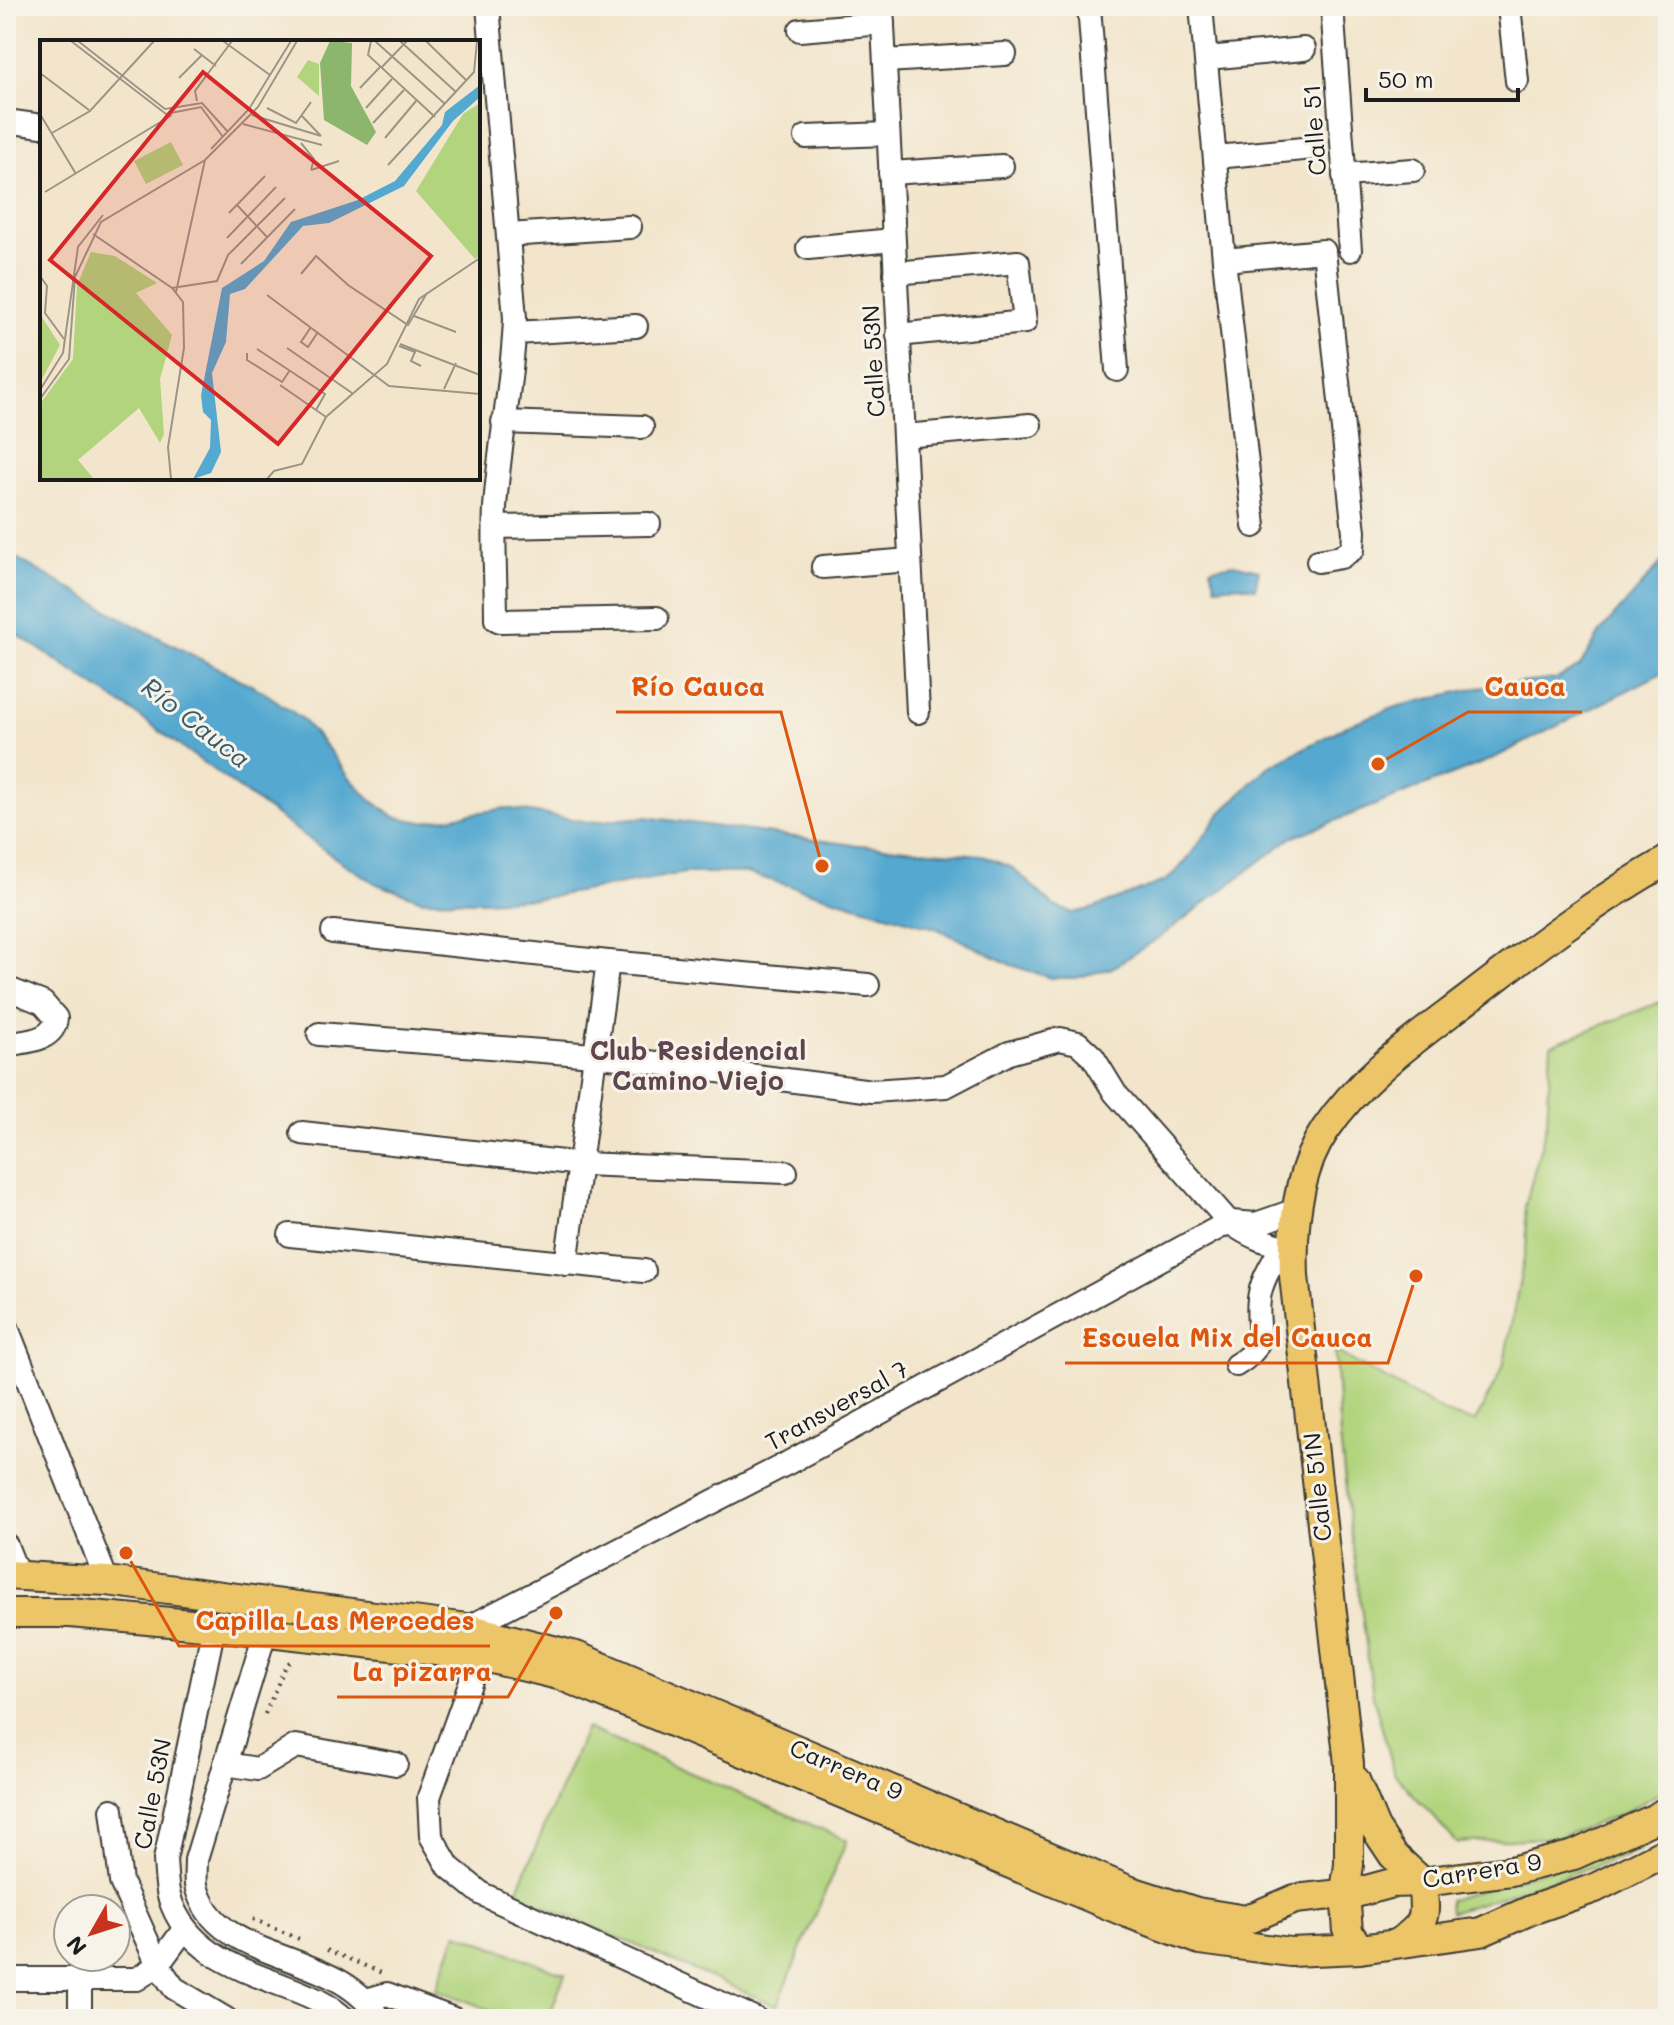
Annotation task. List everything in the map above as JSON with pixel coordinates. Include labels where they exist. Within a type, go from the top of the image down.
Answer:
[{"type":"main road","name":"Calle 51N","points":[[1360,1949],[1348,1932],[1349,1764],[1294,1276],[1288,1247],[1307,1168],[1324,1131],[1358,1089],[1401,1050],[1563,926],[1668,860]]},
{"type":"main road","name":"Carrera 9","points":[[12,1575],[107,1581],[467,1628],[576,1656],[1128,1890],[1197,1912],[1246,1920],[1347,1878],[1359,1892],[1392,1883],[1511,1871],[1574,1855],[1668,1810]]},
{"type":"main road","name":"Carrera 9","points":[[6,1613],[70,1613],[214,1626],[480,1656],[562,1676],[1130,1914],[1200,1940],[1290,1952],[1360,1949],[1481,1932],[1531,1910],[1595,1888],[1668,1851]]},
{"type":"main road","name":"Calle 51N","points":[[1349,1764],[1375,1828],[1393,1855],[1422,1882]]},
{"type":"main road","points":[[1347,1878],[1393,1855]]},
{"type":"main road","points":[[1399,1942],[1417,1930],[1425,1916],[1422,1882]]},
{"type":"street","points":[[488,6],[515,333],[503,422],[495,527],[496,619],[657,618]]},
{"type":"street","points":[[1089,6],[1117,370]]},
{"type":"street","points":[[1201,6],[1224,260],[1254,526]]},
{"type":"street","name":"Calle 51","points":[[1332,6],[1350,250]]},
{"type":"street","points":[[1509,6],[1517,81]]},
{"type":"street","points":[[800,30],[882,14]]},
{"type":"street","name":"Calle 53N","points":[[882,14],[918,712]]},
{"type":"street","points":[[1207,58],[1304,49]]},
{"type":"street","points":[[885,61],[1005,54]]},
{"type":"street","points":[[6,121],[40,126]]},
{"type":"street","points":[[806,137],[888,134]]},
{"type":"street","points":[[1216,157],[1314,148]]},
{"type":"street","points":[[890,173],[1002,166]]},
{"type":"street","points":[[1344,175],[1413,170]]},
{"type":"street","points":[[508,235],[630,227]]},
{"type":"street","points":[[808,248],[893,240]]},
{"type":"street","points":[[1224,260],[1324,251],[1354,532],[1353,549],[1341,557],[1318,561]]},
{"type":"street","points":[[895,273],[1018,262],[1025,322],[898,335]]},
{"type":"street","points":[[515,333],[636,326]]},
{"type":"street","points":[[503,422],[642,427]]},
{"type":"street","points":[[904,436],[1030,425]]},
{"type":"street","points":[[495,527],[649,524]]},
{"type":"street","points":[[823,567],[910,560]]},
{"type":"street","points":[[333,932],[608,962],[868,985]]},
{"type":"street","points":[[566,1264],[608,962]]},
{"type":"street","points":[[6,988],[43,1003],[56,1018],[56,1027],[49,1036],[6,1045]]},
{"type":"street","points":[[319,1034],[594,1055],[872,1091],[946,1086],[1009,1053],[1060,1039],[1078,1043],[1093,1057],[1115,1093],[1229,1222],[1245,1234],[1266,1243],[1288,1247],[1264,1279],[1259,1300],[1261,1338],[1249,1357],[1236,1365]]},
{"type":"street","points":[[302,1133],[581,1164],[786,1172]]},
{"type":"street","points":[[1229,1222],[1256,1224],[1296,1210]]},
{"type":"street","name":"Transversal 7","points":[[467,1628],[786,1464],[1229,1222]]},
{"type":"street","points":[[290,1235],[644,1271]]},
{"type":"street","points":[[6,1325],[107,1581]]},
{"type":"street","points":[[6,1545],[12,1575]]},
{"type":"street","name":"Calle 53N","points":[[214,1626],[165,1860],[169,1897],[185,1928],[202,1947],[228,1964],[326,2003],[345,2019]]},
{"type":"street","points":[[265,1633],[196,1860],[196,1884],[205,1906],[222,1928],[244,1941],[331,1974],[350,1985],[372,2010],[387,1994],[454,2019]]},
{"type":"street","points":[[480,1656],[429,1797],[431,1836],[449,1867],[482,1894],[756,2019]]},
{"type":"street","points":[[225,1764],[258,1769],[296,1746],[396,1764]]},
{"type":"street","points":[[112,1810],[121,1882],[158,1965],[174,1988],[226,2019]]},
{"type":"street","points":[[6,1979],[137,1979],[158,1965],[185,1928]]},
{"type":"street","points":[[80,1979],[80,2019]]},
{"type":"path","points":[[264,1714],[286,1665],[299,1655]]},
{"type":"path","points":[[247,1917],[386,1974]]},
{"type":"green space","points":[[1668,999],[1668,1788],[1624,1813],[1560,1837],[1457,1843],[1395,1774],[1373,1696],[1340,1438],[1335,1351],[1448,1414],[1475,1422],[1503,1367],[1527,1242],[1525,1206],[1547,1123],[1551,1045]]},
{"type":"green space","points":[[586,1728],[847,1840],[777,2006],[516,1894]]},
{"type":"green space","points":[[1668,1815],[1668,1829],[1634,1853],[1450,1913],[1449,1900],[1624,1845]]},
{"type":"green space","points":[[457,1933],[565,1974],[548,2019],[513,2019],[436,1989]]},
{"type":"water","name":"Río Cauca","points":[[6,552],[136,626],[261,690],[301,718],[349,777],[371,800],[395,817],[423,822],[506,808],[589,822],[646,817],[847,844],[981,855],[1013,868],[1054,906],[1073,913],[1167,880],[1185,862],[1220,814],[1268,767],[1350,724],[1399,706],[1476,688],[1556,679],[1580,666],[1601,631],[1668,555],[1668,670],[1490,760],[1291,838],[1159,938],[1112,968],[1076,978],[1051,978],[1011,965],[938,929],[746,873],[684,873],[543,898],[482,901],[422,900],[377,884],[338,860],[129,709],[6,627]]},
{"type":"water","points":[[1233,564],[1259,570],[1255,588],[1237,585],[1216,587],[1211,568]]},
{"type":"place","name":"Cauca","points":[[1378,764]]},
{"type":"place","name":"Río Cauca","points":[[822,866]]},
{"type":"place","name":"Escuela Mix del Cauca","points":[[1416,1276]]},
{"type":"place","name":"Capilla Las Mercedes","points":[[126,1553]]},
{"type":"place","name":"La pizarra","points":[[556,1613]]},
{"type":"district","name":"Club Residencial Camino Viejo","points":[[698,1066]]}]
